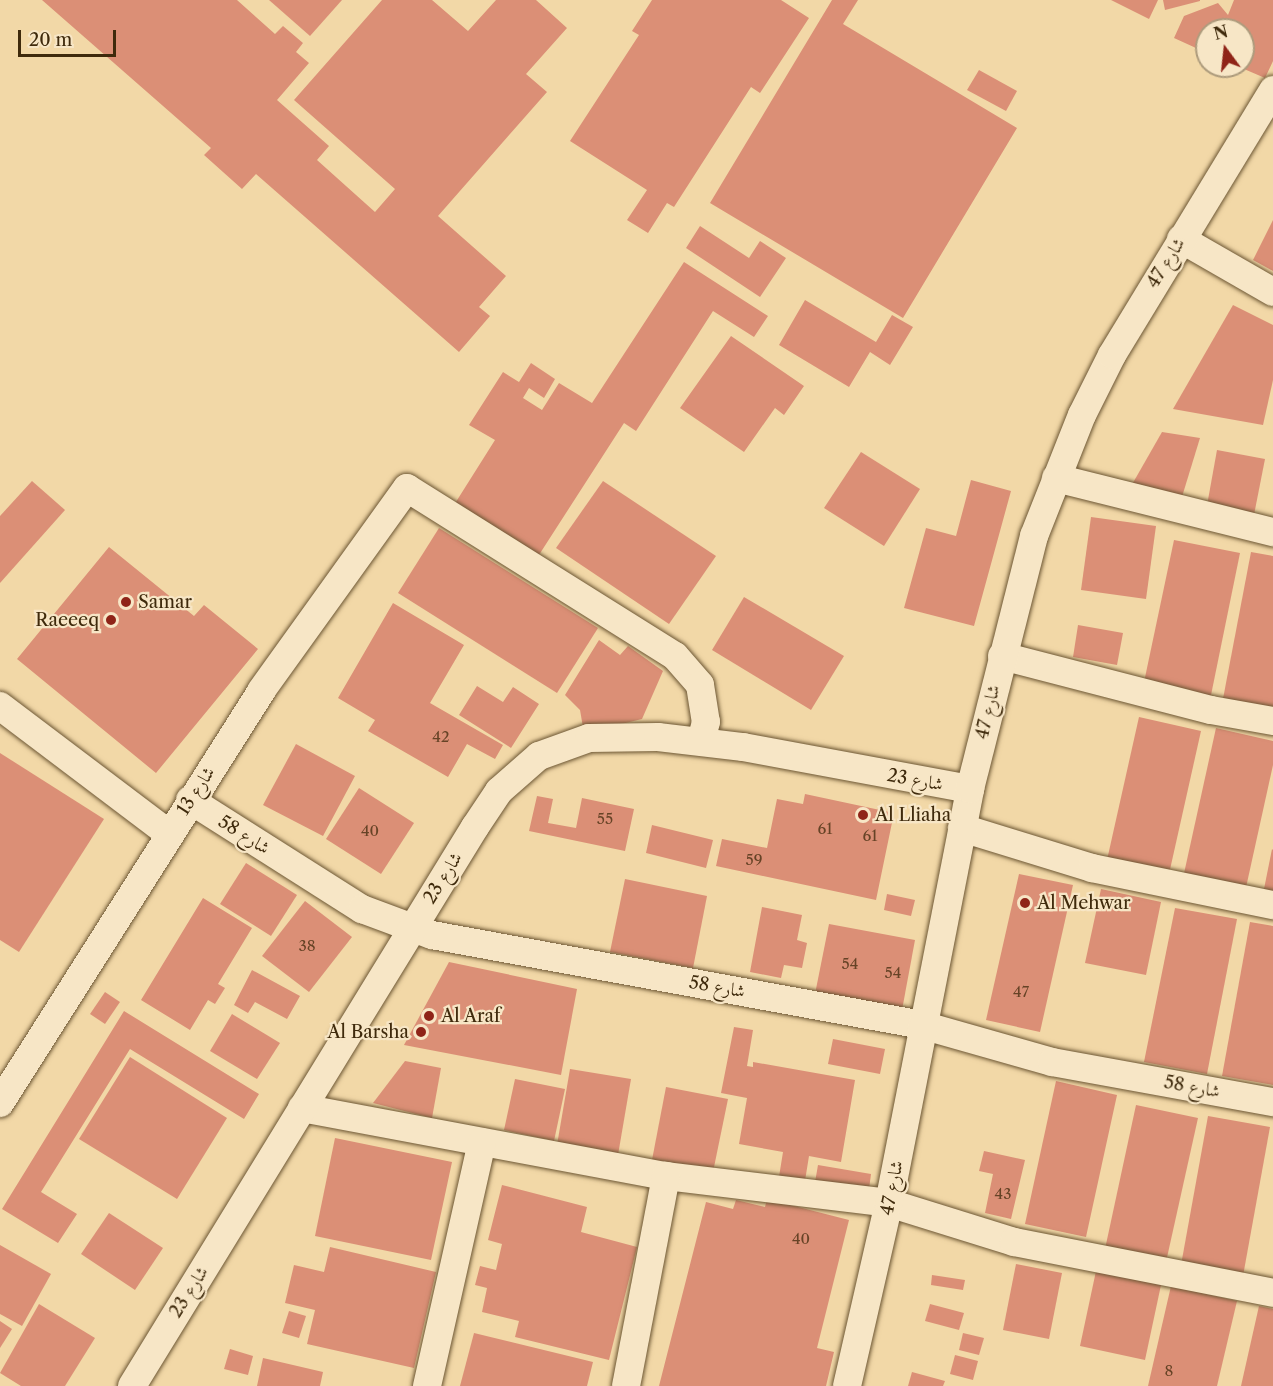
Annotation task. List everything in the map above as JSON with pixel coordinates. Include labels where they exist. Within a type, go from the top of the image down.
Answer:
[{"type":"street","name":"شارع 47","points":[[846,1386],[889,1203],[970,789],[1034,536],[1056,478],[1112,355],[1273,90]]},
{"type":"street","points":[[1181,239],[1273,292]]},
{"type":"street","points":[[1056,478],[1273,532]]},
{"type":"street","name":"شارع 13","points":[[0,1103],[190,800],[284,658],[407,488],[675,656],[700,685],[705,712],[701,741]]},
{"type":"street","points":[[1002,656],[1211,710],[1273,721]]},
{"type":"street","points":[[0,706],[169,834]]},
{"type":"street","name":"شارع 23","points":[[132,1386],[499,791],[539,756],[589,738],[701,741],[970,789]]},
{"type":"street","name":"شارع 58","points":[[190,800],[354,904],[412,929],[922,1025],[1052,1062],[1273,1102]]},
{"type":"street","points":[[962,828],[1092,868],[1273,905]]},
{"type":"street","points":[[302,1108],[666,1176],[889,1203],[1014,1242],[1273,1293]]},
{"type":"street","points":[[427,1386],[482,1142]]},
{"type":"street","points":[[626,1386],[666,1176]]},
{"type":"building","points":[[42,0],[237,0],[275,34],[283,26],[303,43],[296,52],[309,63],[277,100],[329,146],[317,160],[375,212],[395,189],[294,100],[382,0],[432,0],[468,31],[496,0],[536,0],[567,28],[526,74],[547,92],[438,216],[506,276],[479,307],[490,316],[459,352],[256,174],[242,189],[204,155],[211,148]]},
{"type":"building","points":[[269,0],[342,0],[310,36]]},
{"type":"building","points":[[652,0],[781,0],[809,18],[760,93],[751,87],[674,207],[667,203],[648,233],[627,220],[647,190],[570,141],[639,35],[632,31]]},
{"type":"building","points":[[832,0],[858,0],[843,24],[1017,128],[903,318],[710,203]]},
{"type":"building","points":[[1111,0],[1158,0],[1149,19]]},
{"type":"building","points":[[1163,0],[1200,0],[1200,1],[1165,10]]},
{"type":"building","points":[[1234,0],[1273,0],[1273,61],[1265,78],[1255,74],[1255,18],[1195,18],[1195,48],[1174,38],[1184,16],[1218,3],[1228,15]]},
{"type":"building","points":[[979,70],[1017,91],[1006,111],[967,90]]},
{"type":"building","points":[[1273,220],[1273,271],[1253,260]]},
{"type":"building","points":[[700,226],[749,258],[760,241],[786,258],[760,297],[686,248]]},
{"type":"building","points":[[684,262],[768,316],[754,337],[713,311],[636,431],[624,423],[537,558],[454,505],[495,440],[469,425],[503,372],[519,382],[531,363],[555,379],[544,398],[529,388],[523,398],[542,410],[559,383],[592,403]]},
{"type":"building","points":[[805,300],[876,342],[892,315],[913,327],[890,365],[870,352],[849,387],[779,345]]},
{"type":"building","points":[[1233,305],[1273,325],[1273,380],[1263,425],[1173,409]]},
{"type":"building","points":[[731,336],[804,386],[784,415],[775,408],[744,452],[680,408]]},
{"type":"building","points":[[1162,432],[1200,438],[1181,500],[1130,488]]},
{"type":"building","points":[[1217,450],[1265,459],[1253,520],[1206,511]]},
{"type":"building","points":[[861,452],[920,489],[884,546],[824,508]]},
{"type":"building","points":[[971,480],[1011,491],[974,626],[904,608],[926,528],[956,536]]},
{"type":"building","points":[[32,481],[65,510],[0,583],[0,516]]},
{"type":"building","points":[[603,481],[716,556],[669,624],[556,548]]},
{"type":"building","points":[[1091,517],[1156,526],[1146,599],[1081,590]]},
{"type":"building","points":[[439,528],[598,628],[557,693],[398,593]]},
{"type":"building","points":[[1174,540],[1240,553],[1210,700],[1143,687]]},
{"type":"building","points":[[109,547],[194,616],[204,605],[258,649],[156,773],[17,659]]},
{"type":"building","points":[[1251,552],[1273,556],[1273,714],[1222,704]]},
{"type":"building","points":[[744,597],[844,656],[811,710],[712,650]]},
{"type":"building","points":[[393,603],[464,645],[430,703],[503,745],[495,759],[467,744],[448,777],[368,731],[375,720],[338,698]]},
{"type":"building","points":[[1078,625],[1123,633],[1117,665],[1073,657]]},
{"type":"building","points":[[599,640],[620,655],[628,646],[663,671],[642,719],[584,733],[580,710],[565,695]]},
{"type":"building","points":[[477,686],[503,702],[513,687],[539,704],[511,748],[459,715]]},
{"type":"building","points":[[1139,717],[1201,731],[1169,874],[1107,860]]},
{"type":"building","points":[[1216,728],[1273,741],[1273,765],[1245,892],[1183,878]]},
{"type":"building","points":[[296,744],[355,776],[323,836],[263,805]]},
{"type":"building","points":[[0,753],[104,819],[19,952],[0,940]]},
{"type":"building","points":[[359,788],[414,823],[381,874],[326,839]]},
{"type":"building","points":[[805,794],[894,813],[876,900],[716,866],[722,839],[767,848],[777,799],[803,804]]},
{"type":"building","points":[[537,796],[553,799],[548,823],[576,828],[582,798],[634,809],[625,851],[529,831]]},
{"type":"building","points":[[652,825],[713,840],[706,868],[646,853]]},
{"type":"building","points":[[1273,850],[1273,896],[1263,894]]},
{"type":"building","points":[[246,863],[297,895],[271,936],[220,904]]},
{"type":"building","points":[[1019,874],[1073,885],[1040,1032],[986,1020]]},
{"type":"building","points":[[625,879],[707,896],[693,968],[610,952]]},
{"type":"building","points":[[1101,889],[1161,902],[1146,975],[1085,963]]},
{"type":"building","points":[[887,894],[915,900],[911,916],[884,910]]},
{"type":"building","points":[[203,898],[252,928],[218,984],[225,988],[215,1004],[208,1000],[190,1030],[141,1000]]},
{"type":"building","points":[[305,901],[352,937],[309,992],[262,956]]},
{"type":"building","points":[[762,907],[802,915],[797,940],[807,943],[802,968],[784,965],[781,978],[750,972]]},
{"type":"building","points":[[1175,908],[1237,919],[1207,1074],[1144,1062]]},
{"type":"building","points":[[1250,922],[1273,926],[1273,1085],[1222,1076]]},
{"type":"building","points":[[829,924],[915,940],[902,1010],[815,994]]},
{"type":"building","points":[[449,962],[577,989],[561,1075],[404,1045]]},
{"type":"building","points":[[252,970],[300,996],[287,1019],[255,1002],[248,1013],[234,1005]]},
{"type":"building","points":[[105,992],[120,1002],[105,1024],[90,1014]]},
{"type":"building","points":[[124,1011],[259,1094],[244,1119],[130,1049],[41,1192],[77,1214],[58,1243],[2,1209]]},
{"type":"building","points":[[232,1014],[280,1043],[257,1079],[210,1051]]},
{"type":"building","points":[[734,1027],[753,1030],[747,1066],[753,1067],[753,1062],[855,1080],[841,1162],[809,1156],[804,1187],[778,1183],[783,1152],[739,1144],[747,1098],[721,1093]]},
{"type":"building","points":[[833,1039],[885,1049],[880,1074],[828,1064]]},
{"type":"building","points":[[130,1057],[227,1118],[177,1199],[79,1139]]},
{"type":"building","points":[[405,1061],[441,1068],[432,1118],[373,1103]]},
{"type":"building","points":[[570,1069],[631,1079],[618,1155],[557,1145]]},
{"type":"building","points":[[515,1079],[565,1089],[554,1141],[504,1130]]},
{"type":"building","points":[[1056,1081],[1117,1095],[1086,1237],[1025,1224]]},
{"type":"building","points":[[666,1087],[728,1099],[713,1172],[652,1160]]},
{"type":"building","points":[[1136,1105],[1198,1118],[1166,1262],[1105,1249]]},
{"type":"building","points":[[1208,1116],[1270,1127],[1243,1276],[1181,1265]]},
{"type":"building","points":[[335,1138],[452,1162],[431,1260],[315,1236]]},
{"type":"building","points":[[984,1151],[1025,1160],[1011,1219],[985,1213],[993,1174],[979,1171]]},
{"type":"building","points":[[818,1165],[871,1174],[868,1197],[814,1188]]},
{"type":"building","points":[[502,1185],[587,1207],[581,1232],[637,1247],[609,1360],[515,1337],[519,1321],[482,1312],[487,1288],[475,1285],[480,1266],[496,1270],[502,1244],[488,1240]]},
{"type":"building","points":[[767,1199],[849,1220],[817,1348],[834,1352],[826,1386],[659,1386],[706,1202],[733,1209],[736,1200],[765,1207]]},
{"type":"building","points":[[109,1213],[163,1248],[135,1290],[81,1254]]},
{"type":"building","points":[[0,1245],[51,1274],[22,1326],[0,1314]]},
{"type":"building","points":[[330,1247],[436,1272],[414,1368],[307,1344],[315,1310],[285,1303],[294,1265],[324,1272]]},
{"type":"building","points":[[1016,1264],[1062,1273],[1049,1339],[1003,1330]]},
{"type":"building","points":[[1096,1271],[1161,1285],[1145,1360],[1080,1346]]},
{"type":"building","points":[[932,1275],[965,1280],[963,1290],[931,1285]]},
{"type":"building","points":[[1171,1286],[1237,1301],[1217,1386],[1148,1386]]},
{"type":"building","points":[[39,1304],[95,1338],[65,1386],[21,1386],[0,1373]]},
{"type":"building","points":[[930,1304],[964,1313],[959,1330],[925,1321]]},
{"type":"building","points":[[1259,1306],[1273,1309],[1273,1386],[1241,1386]]},
{"type":"building","points":[[289,1311],[306,1316],[299,1338],[282,1333]]},
{"type":"building","points":[[0,1321],[12,1329],[0,1348]]},
{"type":"building","points":[[474,1333],[593,1362],[587,1386],[460,1386]]},
{"type":"building","points":[[963,1333],[984,1338],[979,1355],[959,1350]]},
{"type":"building","points":[[230,1349],[253,1356],[248,1375],[224,1369]]},
{"type":"building","points":[[955,1355],[978,1361],[973,1380],[950,1374]]},
{"type":"building","points":[[263,1358],[323,1372],[320,1386],[257,1386]]},
{"type":"building","points":[[912,1372],[945,1381],[943,1386],[908,1386]]},
{"type":"place","name":"Samar","points":[[126,602]]},
{"type":"place","name":"Raeeeq","points":[[111,620]]},
{"type":"place","name":"Al Lliaha","points":[[863,815]]},
{"type":"place","name":"Al Mehwar","points":[[1025,903]]},
{"type":"place","name":"Al Araf","points":[[429,1016]]},
{"type":"place","name":"Al Barsha","points":[[421,1032]]}]
